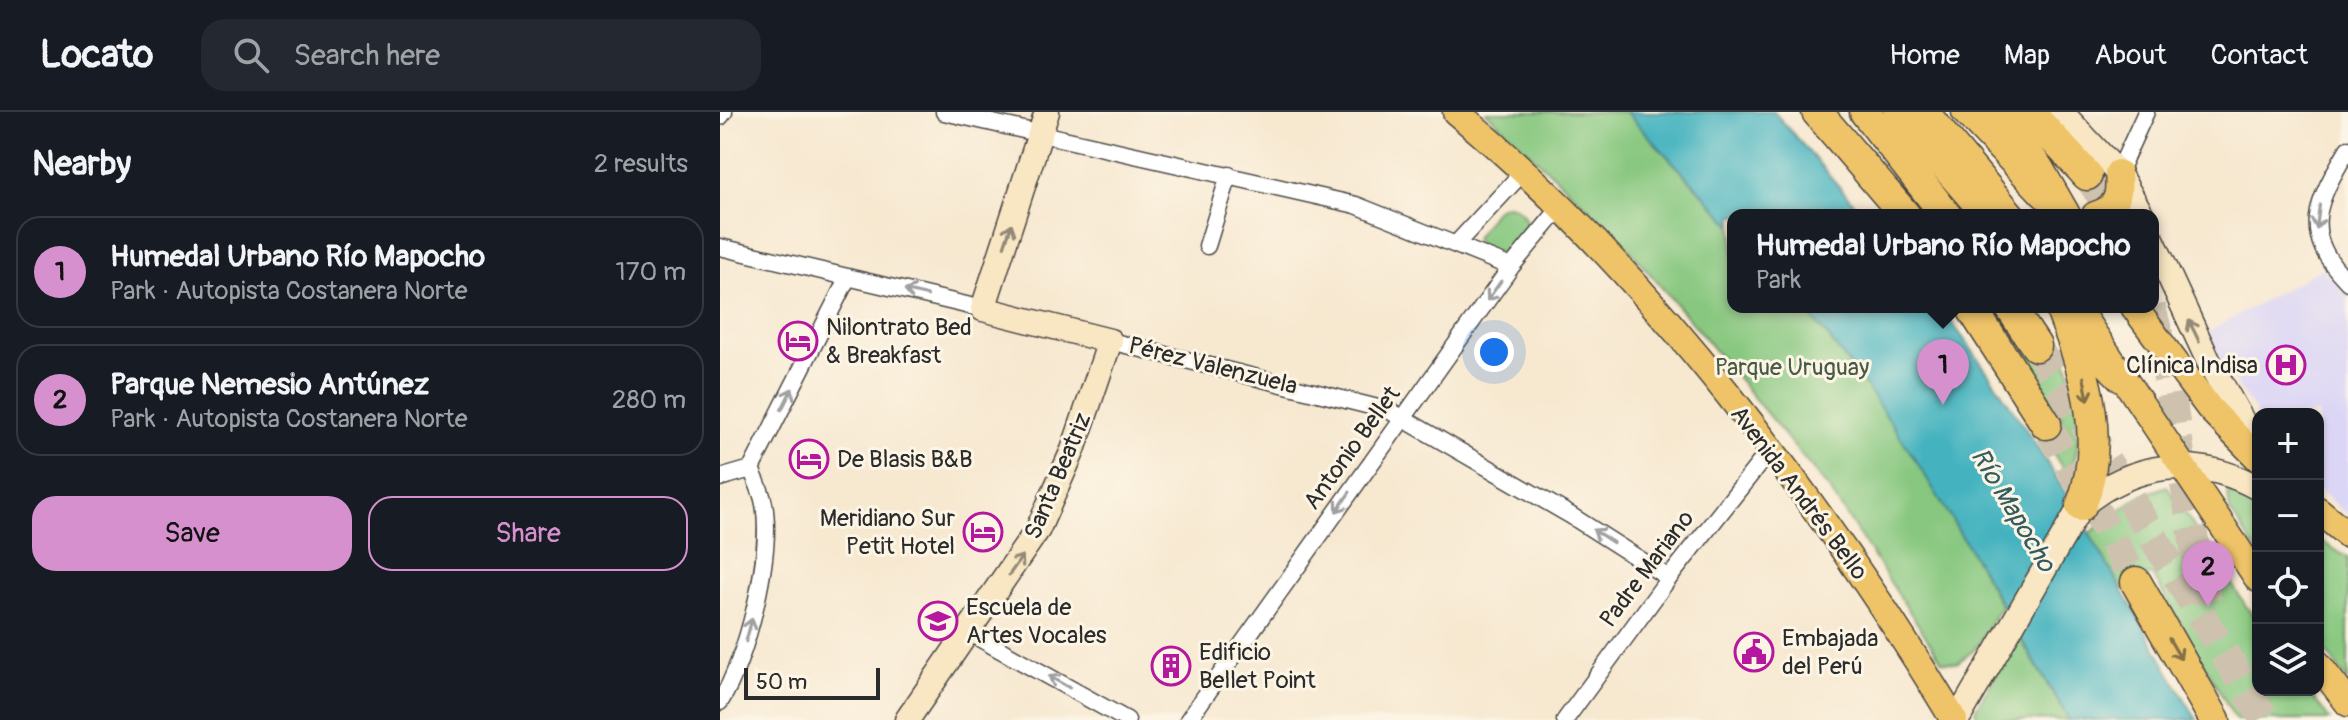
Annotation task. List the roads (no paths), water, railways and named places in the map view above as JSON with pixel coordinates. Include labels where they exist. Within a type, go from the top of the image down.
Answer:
[{"type":"highway","points":[[1817,112],[1900,209]]},
{"type":"highway","points":[[1865,112],[1941,209]]},
{"type":"highway","points":[[1899,112],[1983,209]]},
{"type":"highway","points":[[1996,112],[2030,156],[2061,209]]},
{"type":"highway","points":[[2029,112],[2087,175]]},
{"type":"highway","points":[[1975,313],[2046,424]]},
{"type":"highway","points":[[2014,313],[2036,346]]},
{"type":"highway","points":[[2066,313],[2081,369],[2094,443],[2089,485],[2080,507]]},
{"type":"highway","points":[[2068,313],[2122,377]]},
{"type":"highway","points":[[2136,582],[2215,720]]},
{"type":"main road","name":"Avenida Andrés Bello","points":[[1456,112],[1560,208],[1681,340],[1770,450],[1870,588],[1956,720]]},
{"type":"main road","points":[[1926,112],[2007,209]]},
{"type":"main road","points":[[1965,112],[2058,209]]},
{"type":"main road","points":[[2107,209],[2118,198],[2118,173]]},
{"type":"main road","points":[[2138,313],[2210,409],[2252,452]]},
{"type":"main road","points":[[2122,377],[2252,570]]},
{"type":"main road","points":[[2324,515],[2348,535]]},
{"type":"main road","points":[[2324,672],[2348,703]]},
{"type":"street","points":[[720,117],[724,112]]},
{"type":"street","points":[[944,112],[1044,123],[1229,175],[1356,205],[1511,267]]},
{"type":"street","points":[[2061,112],[2118,173],[2139,209]]},
{"type":"street","points":[[2118,173],[2146,112]]},
{"type":"street","points":[[983,309],[1044,123]]},
{"type":"street","points":[[2348,149],[2317,209],[2316,231],[2322,250],[2348,282]]},
{"type":"street","points":[[1457,243],[1523,172]]},
{"type":"street","points":[[1207,246],[1229,175]]},
{"type":"street","name":"Antonio Bellet","points":[[1188,720],[1511,267],[1560,208]]},
{"type":"street","name":"Pérez Valenzuela","points":[[720,247],[1375,406],[1404,417],[1669,578]]},
{"type":"street","points":[[2159,254],[2202,348],[2252,438]]},
{"type":"street","points":[[720,478],[751,469],[848,277]]},
{"type":"street","name":"Santa Beatriz","points":[[907,720],[1038,529],[1073,450],[1110,341]]},
{"type":"street","name":"Padre Mariano","points":[[1565,720],[1669,578],[1770,450]]},
{"type":"street","points":[[1956,720],[2015,625],[2080,507],[2127,476],[2153,468],[2182,466],[2215,471],[2252,486]]},
{"type":"street","points":[[720,702],[743,652],[752,621],[763,551],[764,501],[751,469]]},
{"type":"street","points":[[968,632],[1127,720]]},
{"type":"water","points":[[1626,112],[1774,112],[1859,209],[1727,209],[1727,220]]},
{"type":"water","name":"Río Mapocho","points":[[1808,313],[1944,313],[2044,457],[2197,720],[2069,720],[1945,508],[1878,404]]},
{"type":"tunnel","points":[[2087,175],[2111,209]]},
{"type":"tunnel","points":[[2153,313],[2165,360],[2198,565],[2208,606]]},
{"type":"tunnel","points":[[2036,346],[2265,720]]},
{"type":"tunnel","points":[[2046,424],[2136,582]]},
{"type":"place","name":"Nilontrato Bed & Breakfast","points":[[798,341]]},
{"type":"place","name":"Clínica Indisa","points":[[2286,365]]},
{"type":"place","name":"Humedal Urbano Río Mapocho","points":[[1943,405]]},
{"type":"place","name":"De Blasis B&B","points":[[809,459]]},
{"type":"place","name":"Meridiano Sur Petit Hotel","points":[[983,532]]},
{"type":"place","name":"Parque Nemesio Antúnez","points":[[2208,607]]},
{"type":"place","name":"Escuela de Artes Vocales","points":[[938,621]]},
{"type":"place","name":"Embajada del Perú","points":[[1754,652]]},
{"type":"place","name":"Edificio Bellet Point","points":[[1171,666]]},
{"type":"park label","name":"Parque Uruguay","points":[[1792,367]]}]
